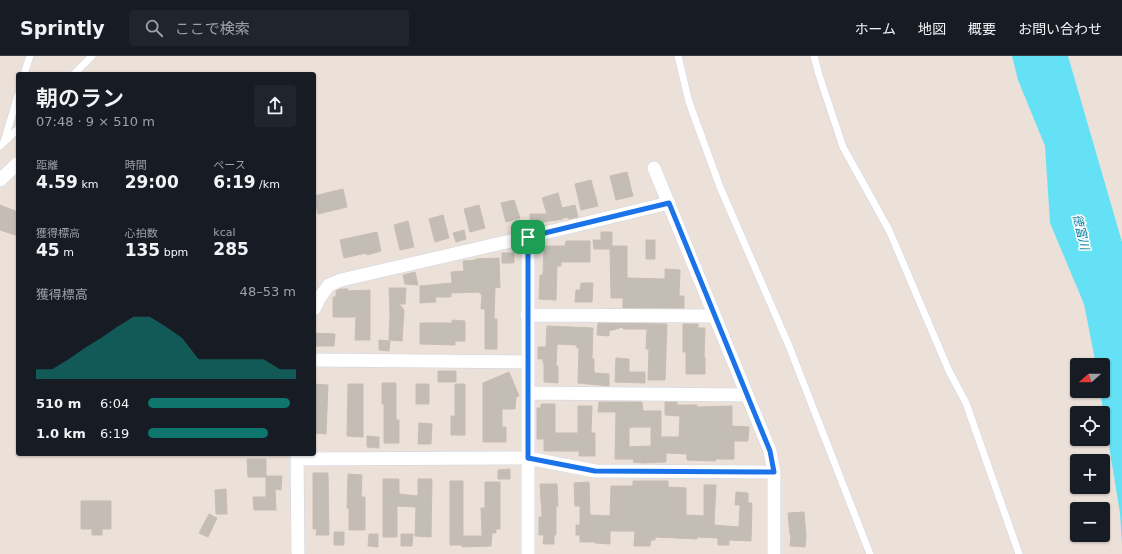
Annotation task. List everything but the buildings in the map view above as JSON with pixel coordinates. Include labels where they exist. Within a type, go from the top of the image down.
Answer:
[{"type":"street","points":[[0,180],[16,165]]},
{"type":"street","points":[[654,168],[770,451],[774,472],[774,554]]},
{"type":"street","points":[[316,305],[329,285],[341,280],[669,203]]},
{"type":"street","points":[[528,237],[528,554]]},
{"type":"street","points":[[527,315],[714,316]]},
{"type":"street","points":[[316,360],[528,362]]},
{"type":"street","points":[[528,393],[747,395]]},
{"type":"street","points":[[298,554],[297,456],[528,458],[595,471],[774,472]]},
{"type":"lane","points":[[25,72],[30,56]]},
{"type":"lane","points":[[76,72],[92,56]]},
{"type":"lane","points":[[678,56],[689,102],[720,188],[788,346],[870,554]]},
{"type":"lane","points":[[814,56],[819,75],[844,147],[889,230],[949,371],[966,403],[1019,554]]},
{"type":"lane","points":[[2,144],[16,101]]},
{"type":"lane","points":[[2,144],[16,130]]},
{"type":"water","name":"徳富川","points":[[1012,56],[1068,56],[1122,242],[1122,544],[1120,513],[1109,446],[1110,406],[1102,406],[1101,398],[1110,398],[1110,358],[1095,358],[1084,304],[1050,223],[1045,146],[1018,80]]},
{"type":"route","points":[[669,203],[770,451],[774,472],[595,471],[528,458],[528,237],[669,203]]}]
